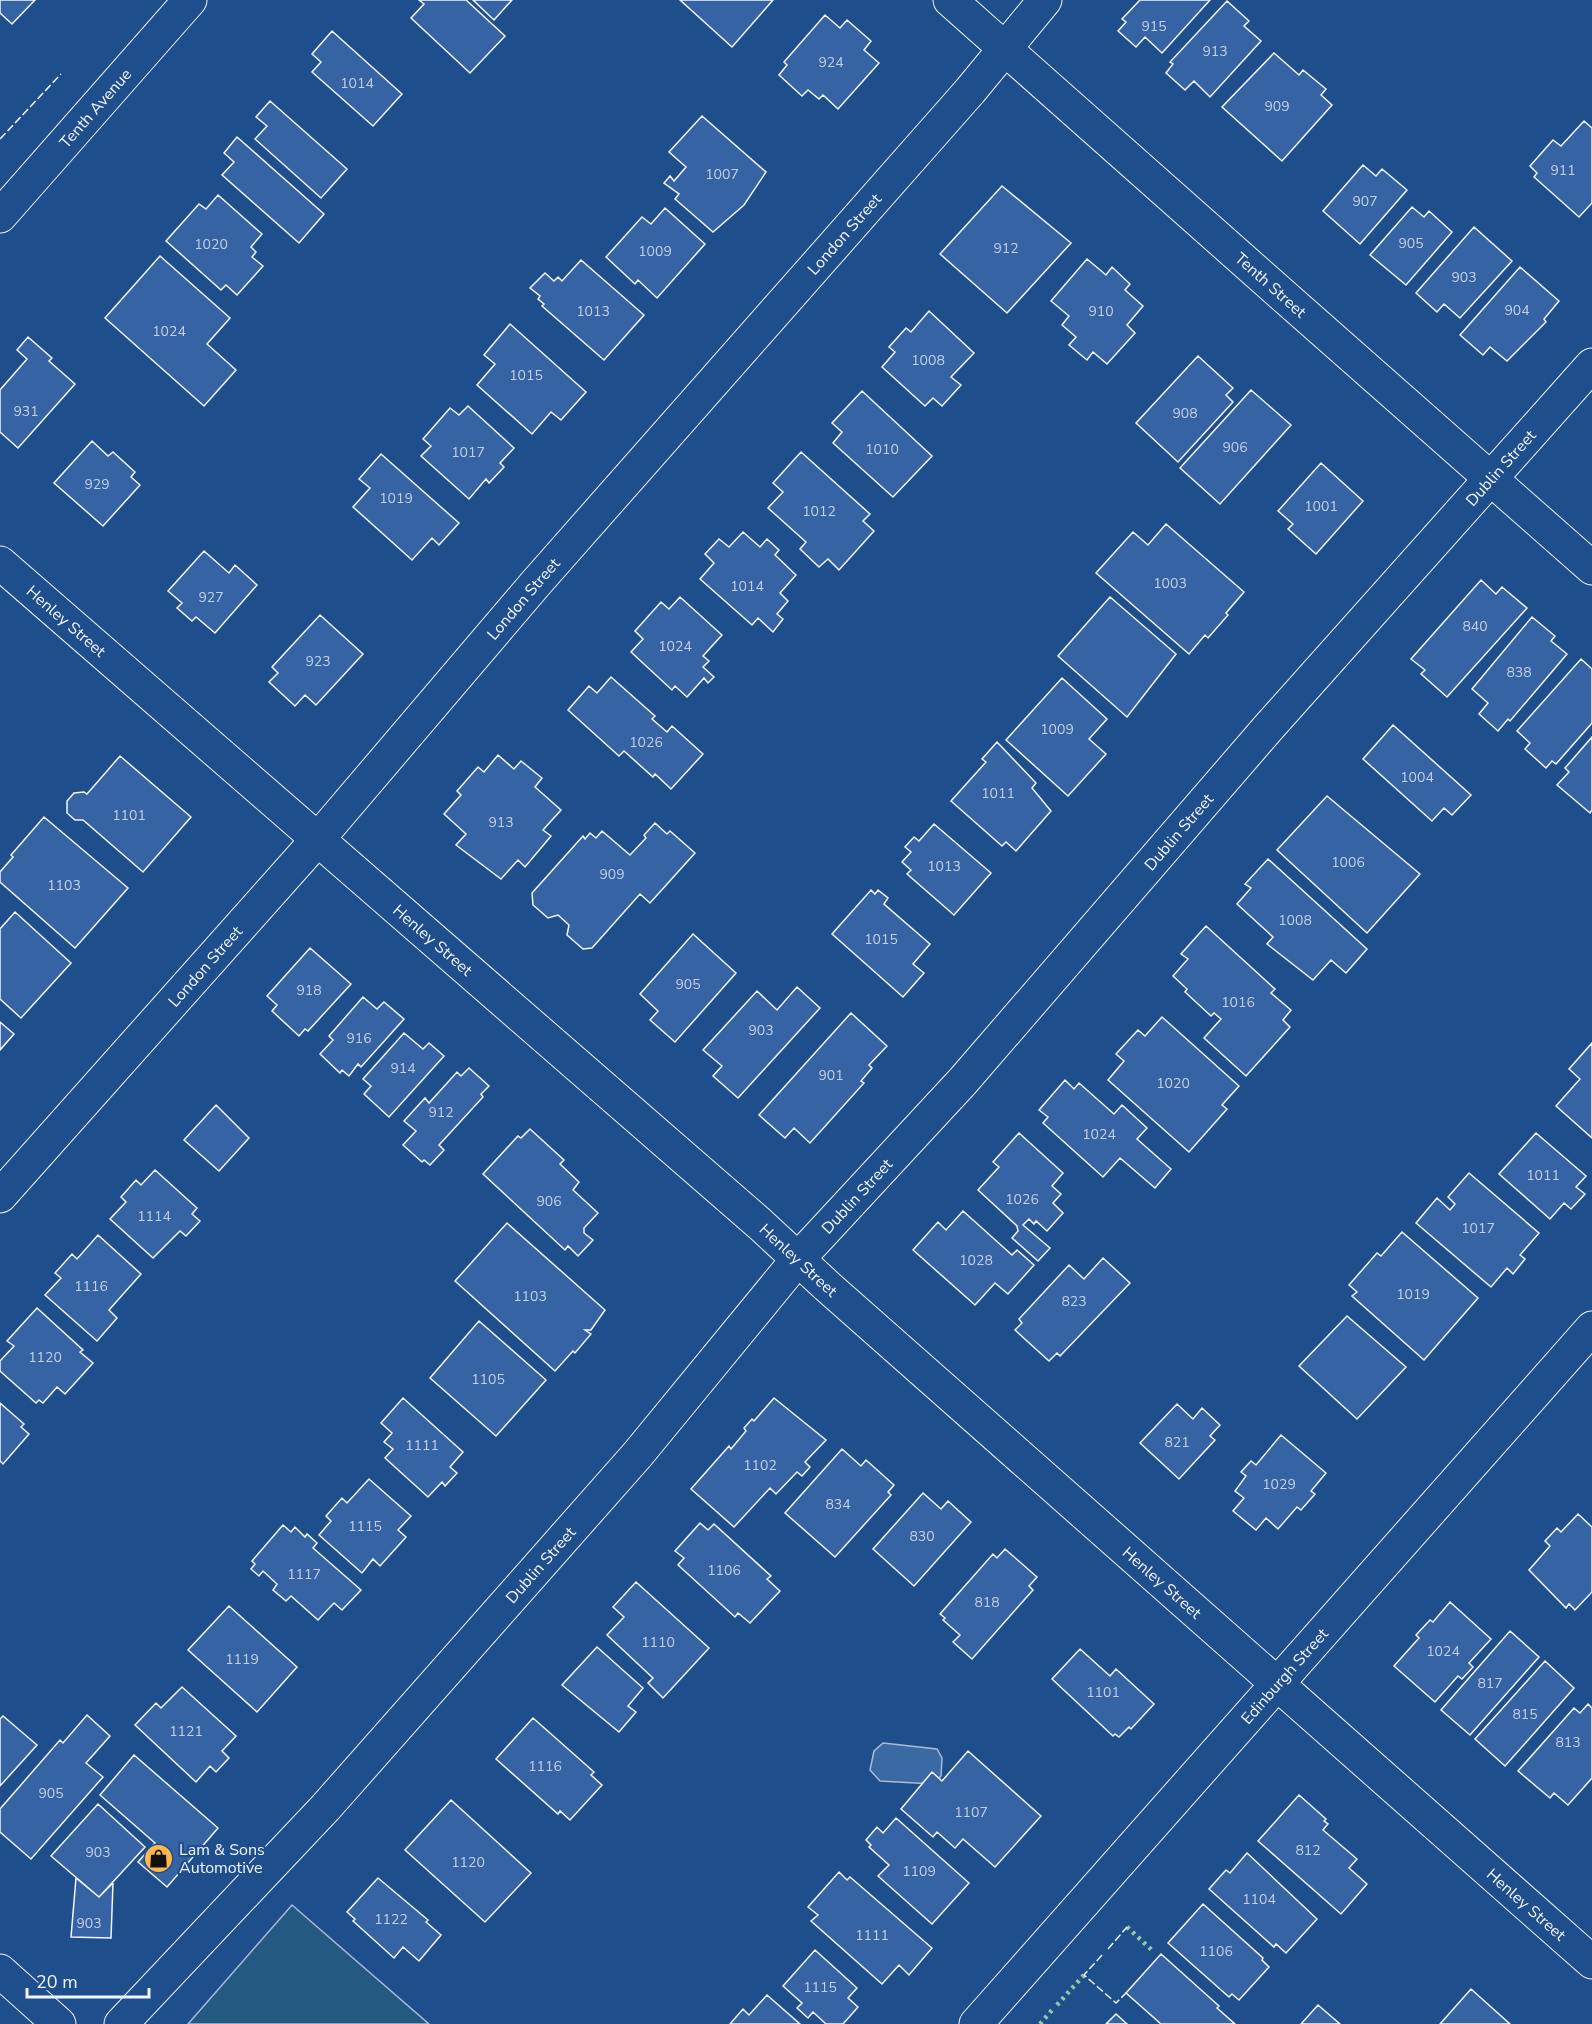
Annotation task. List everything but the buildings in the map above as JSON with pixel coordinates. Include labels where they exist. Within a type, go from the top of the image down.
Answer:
[{"type":"street","name":"Tenth Avenue","points":[[0,216],[190,0]]},
{"type":"street","name":"Tenth Street","points":[[950,0],[1309,321],[1453,443],[1592,567]]},
{"type":"street","name":"London Street","points":[[0,1196],[318,839],[536,583],[792,295],[1045,0]]},
{"type":"street","name":"Dublin Street","points":[[121,2024],[326,1807],[630,1463],[798,1258],[963,1081],[1268,728],[1592,365]]},
{"type":"street","name":"Henley Street","points":[[0,563],[798,1258],[1592,1962]]},
{"type":"street","name":"Edinburgh Street","points":[[976,2024],[1592,1328]]},
{"type":"street","points":[[0,1971],[59,2024]]},
{"type":"shaded area","points":[[883,1743],[937,1749],[942,1758],[941,1776],[933,1784],[880,1781],[870,1770],[874,1751]]},
{"type":"shaded area","points":[[292,1905],[429,2024],[188,2024]]},
{"type":"hedge","points":[[1127,1927],[1154,1952]]},
{"type":"hedge","points":[[1057,2005],[1084,1975]]},
{"type":"hedge","points":[[1040,2024],[1052,2010]]},
{"type":"fence","points":[[0,139],[61,74]]},
{"type":"fence","points":[[1108,1949],[1127,1927]]},
{"type":"fence","points":[[1102,1955],[1084,1975],[1116,2003],[1126,1993]]},
{"type":"place","name":"Lam & Sons Automotive","points":[[158,1858]]}]
